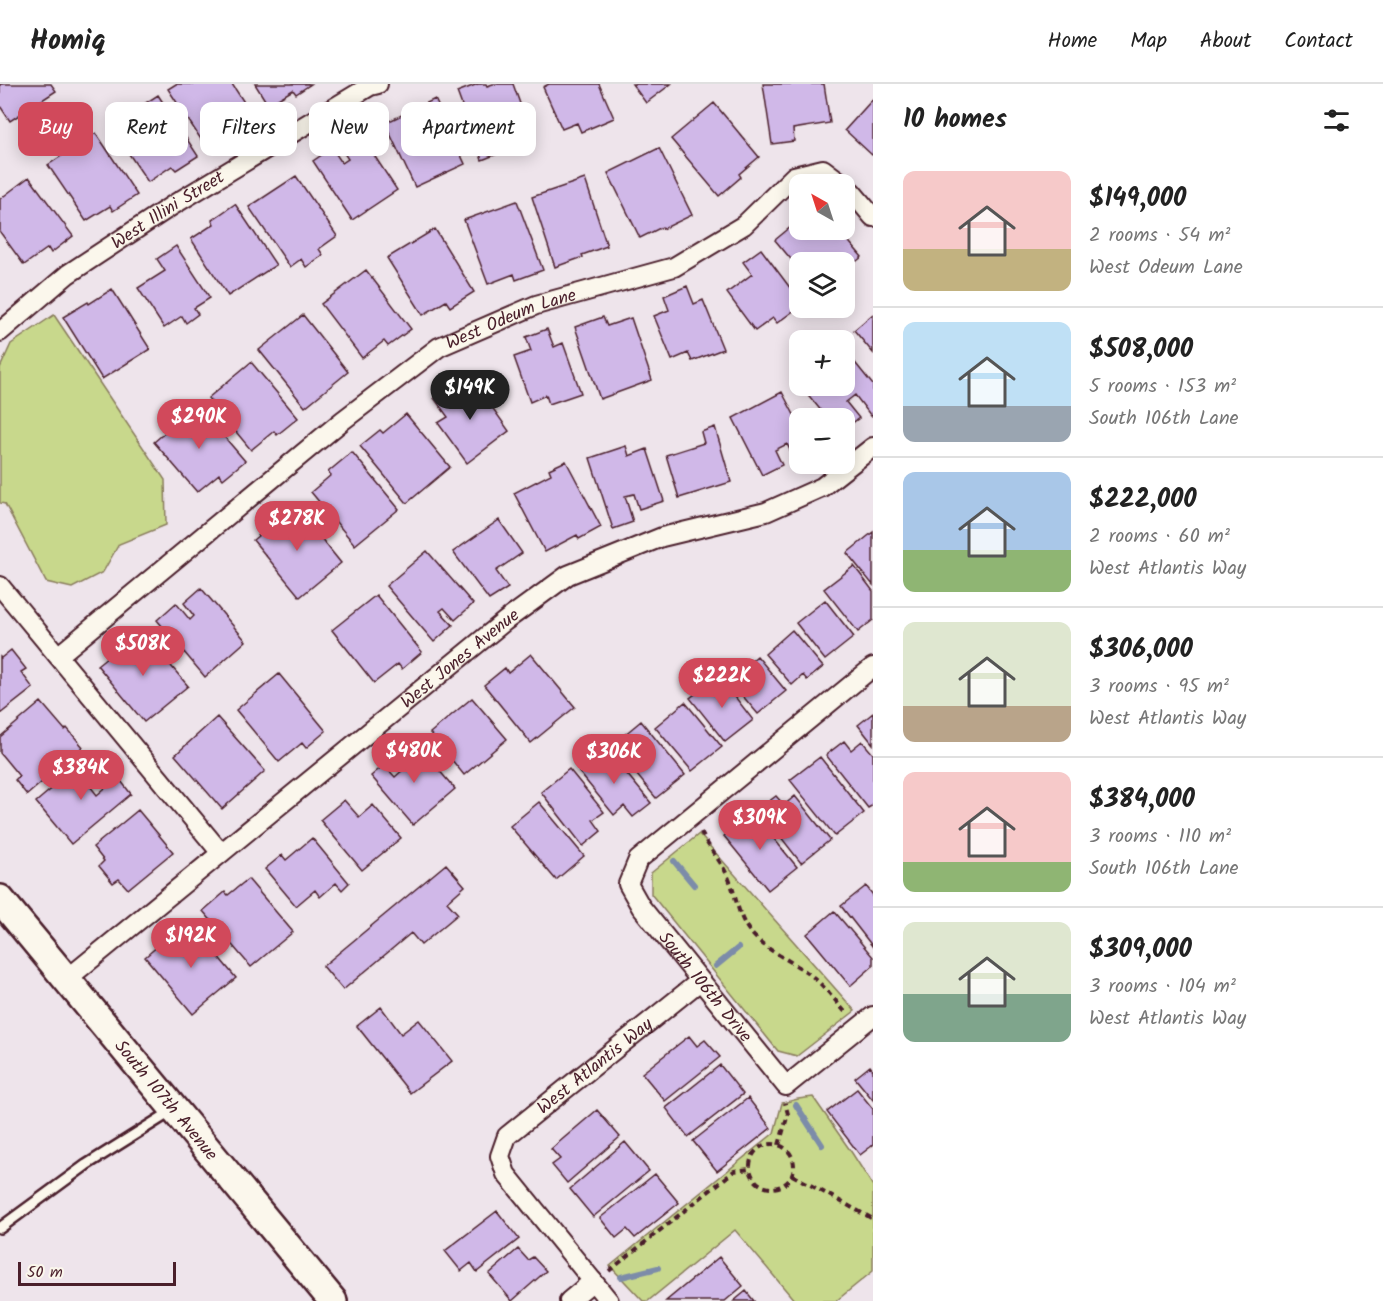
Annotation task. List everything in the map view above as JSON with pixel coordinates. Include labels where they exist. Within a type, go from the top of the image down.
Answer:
[{"type":"main road","name":"South 107th Avenue","points":[[0,899],[333,1301]]},
{"type":"street","name":"West Illini Street","points":[[0,332],[68,273],[173,205],[370,86],[378,84]]},
{"type":"street","name":"West Odeum Lane","points":[[802,174],[823,169],[830,174]]},
{"type":"street","name":"West Odeum Lane","points":[[58,656],[333,429],[439,347],[536,305],[674,267],[744,225],[789,181]]},
{"type":"street","points":[[855,196],[873,217]]},
{"type":"street","name":"West Jones Avenue","points":[[67,979],[505,621],[568,575],[662,537],[766,512],[822,487],[873,447]]},
{"type":"street","points":[[0,586],[221,853]]},
{"type":"street","points":[[691,817],[873,667]]},
{"type":"street","name":"South 106th Drive","points":[[691,817],[638,860],[628,884],[641,908],[786,1086]]},
{"type":"street","name":"West Atlantis Way","points":[[593,1281],[506,1174],[500,1156],[507,1136],[700,981]]},
{"type":"street","points":[[786,1086],[873,1016]]},
{"type":"street","points":[[569,1301],[593,1281],[609,1301]]},
{"type":"lane","points":[[0,1228],[86,1165],[174,1110]]},
{"type":"path","points":[[691,817],[730,880],[747,928],[769,949],[795,964],[820,983],[858,1028]]},
{"type":"path","points":[[779,1145],[788,1114],[784,1100],[786,1086]]},
{"type":"path","points":[[767,1144],[779,1145],[788,1150],[794,1164],[792,1175],[786,1184],[773,1189],[759,1185],[754,1180],[750,1169],[754,1152],[767,1144]]},
{"type":"path","points":[[593,1281],[611,1270],[734,1171],[750,1169]]},
{"type":"path","points":[[792,1175],[873,1219]]},
{"type":"green space","points":[[54,315],[165,480],[166,525],[119,544],[103,572],[72,588],[46,582],[5,504],[0,503],[0,368],[11,344]]},
{"type":"green space","points":[[699,834],[855,1011],[797,1056],[778,1051],[651,894],[651,873]]},
{"type":"green space","points":[[813,1097],[873,1186],[873,1271],[836,1301],[795,1301],[735,1230],[648,1301],[643,1301],[610,1266],[774,1133],[782,1103]]},
{"type":"building","points":[[0,84],[51,84],[56,91],[39,102],[18,102],[18,116],[10,121],[0,106]]},
{"type":"building","points":[[176,84],[232,84],[244,102],[200,102],[200,138],[188,120],[188,102],[177,102],[168,89]]},
{"type":"building","points":[[255,84],[311,84],[296,94],[293,90],[273,102],[266,102]]},
{"type":"building","points":[[478,84],[487,86],[513,84],[519,102],[461,102],[457,92]]},
{"type":"building","points":[[549,84],[599,84],[614,118],[581,132],[577,123],[562,129],[543,87]]},
{"type":"building","points":[[632,84],[671,84],[646,103]]},
{"type":"building","points":[[763,84],[824,84],[830,123],[793,129],[794,141],[772,144]]},
{"type":"building","points":[[158,95],[163,102],[147,102]]},
{"type":"building","points":[[873,99],[873,154],[872,155],[845,130]]},
{"type":"building","points":[[714,103],[759,157],[719,196],[671,139]]},
{"type":"building","points":[[401,115],[401,156],[461,156],[465,164],[415,187],[389,132],[389,121]]},
{"type":"building","points":[[96,133],[105,147],[105,156],[111,156],[137,195],[113,211],[110,206],[86,221],[48,165],[62,156],[93,156],[93,135]]},
{"type":"building","points":[[188,141],[198,156],[176,170],[172,166],[148,182],[130,156],[188,156]]},
{"type":"building","points":[[659,148],[692,215],[640,238],[608,173]]},
{"type":"building","points":[[320,156],[337,156],[342,163],[348,159],[346,156],[375,156],[397,190],[352,220],[313,161]]},
{"type":"building","points":[[481,156],[492,156],[482,160]]},
{"type":"building","points":[[296,176],[337,236],[319,249],[323,255],[306,267],[301,259],[290,267],[249,207]]},
{"type":"building","points":[[29,177],[73,236],[51,253],[48,248],[24,265],[0,232],[0,199]]},
{"type":"building","points":[[585,179],[607,246],[555,267],[532,197]]},
{"type":"building","points":[[517,201],[543,270],[516,280],[514,274],[488,284],[464,220]]},
{"type":"building","points":[[235,204],[276,265],[228,296],[191,239],[214,224],[212,220]]},
{"type":"building","points":[[789,228],[789,240],[848,240],[862,257],[855,262],[855,252],[789,252],[789,257],[775,240]]},
{"type":"building","points":[[435,229],[474,292],[450,307],[446,301],[423,315],[387,258]]},
{"type":"building","points":[[176,246],[210,298],[194,308],[198,314],[186,323],[182,316],[164,328],[138,288],[165,271],[157,259]]},
{"type":"building","points":[[761,249],[789,286],[789,314],[777,323],[773,318],[755,331],[727,293],[752,274],[743,262]]},
{"type":"building","points":[[366,270],[411,329],[388,346],[384,341],[362,358],[321,304]]},
{"type":"building","points":[[687,286],[694,304],[703,300],[723,349],[692,361],[688,353],[672,360],[654,316],[669,310],[664,296]]},
{"type":"building","points":[[112,289],[150,349],[102,379],[63,317]]},
{"type":"building","points":[[873,314],[873,353],[855,330]]},
{"type":"building","points":[[303,315],[348,372],[305,407],[259,350]]},
{"type":"building","points":[[603,317],[607,326],[631,318],[652,380],[600,399],[575,327]]},
{"type":"building","points":[[547,329],[554,347],[563,343],[581,393],[549,404],[546,395],[530,402],[514,357],[531,351],[526,337]]},
{"type":"building","points":[[251,362],[298,418],[277,435],[274,431],[251,450],[208,398]]},
{"type":"building","points":[[855,363],[873,385],[873,415],[871,416],[855,395]]},
{"type":"building","points":[[453,384],[463,397],[477,386],[509,431],[467,463],[438,423],[448,417],[434,398]]},
{"type":"building","points":[[782,392],[790,408],[789,448],[787,444],[775,450],[782,465],[762,475],[733,418]]},
{"type":"building","points":[[809,396],[854,396],[846,402],[851,408],[819,408]]},
{"type":"building","points":[[197,405],[245,461],[223,479],[219,474],[197,492],[154,442]]},
{"type":"building","points":[[406,414],[450,467],[407,503],[360,446],[380,430],[383,433]]},
{"type":"building","points":[[715,427],[731,482],[679,498],[666,455],[704,443],[701,432]]},
{"type":"building","points":[[626,446],[629,456],[647,449],[664,501],[639,509],[634,494],[625,496],[633,522],[613,529],[590,458]]},
{"type":"building","points":[[352,452],[399,509],[355,545],[311,492],[331,475],[328,472]]},
{"type":"building","points":[[566,461],[601,527],[579,539],[577,535],[545,552],[514,493],[551,474],[549,469]]},
{"type":"building","points":[[296,507],[341,563],[300,597],[253,540]]},
{"type":"building","points":[[499,520],[522,553],[496,571],[508,588],[489,600],[453,552]]},
{"type":"building","points":[[873,532],[873,585],[847,553]]},
{"type":"building","points":[[427,551],[473,604],[455,620],[444,608],[440,611],[453,625],[434,642],[386,586]]},
{"type":"building","points":[[854,566],[873,591],[873,620],[858,632],[824,589]]},
{"type":"building","points":[[201,588],[246,641],[205,677],[157,620],[176,603],[190,620],[194,616],[184,603]]},
{"type":"building","points":[[376,595],[422,652],[402,669],[398,664],[374,683],[332,630]]},
{"type":"building","points":[[825,600],[854,637],[825,660],[796,623]]},
{"type":"building","points":[[792,630],[823,667],[807,680],[803,675],[792,685],[765,654]]},
{"type":"building","points":[[144,634],[188,686],[144,722],[97,665],[118,648],[121,652]]},
{"type":"building","points":[[11,650],[26,669],[21,672],[33,688],[0,714],[0,657]]},
{"type":"building","points":[[531,654],[575,707],[531,743],[484,685],[505,668],[508,673]]},
{"type":"building","points":[[757,656],[786,691],[758,714],[729,680]]},
{"type":"building","points":[[279,674],[326,731],[306,748],[302,743],[279,762],[236,710]]},
{"type":"building","points":[[719,676],[753,720],[725,742],[690,698]]},
{"type":"building","points":[[472,698],[507,739],[464,775],[430,733]]},
{"type":"building","points":[[41,702],[83,747],[27,795],[15,780],[19,776],[0,753],[0,737]]},
{"type":"building","points":[[685,702],[722,747],[692,771],[655,727]]},
{"type":"building","points":[[873,713],[873,744],[858,725]]},
{"type":"building","points":[[217,717],[265,771],[222,809],[175,755]]},
{"type":"building","points":[[641,721],[685,775],[656,798],[612,745]]},
{"type":"building","points":[[414,741],[455,789],[413,825],[371,776],[384,765],[395,777],[405,768],[395,756]]},
{"type":"building","points":[[844,741],[851,750],[862,741],[873,754],[873,805],[868,808],[826,755]]},
{"type":"building","points":[[607,750],[651,803],[633,817],[624,806],[614,815],[579,772]]},
{"type":"building","points":[[820,757],[864,813],[835,836],[790,780]]},
{"type":"building","points":[[88,758],[102,775],[90,786],[97,795],[118,777],[131,794],[71,844],[36,802]]},
{"type":"building","points":[[569,769],[604,812],[593,820],[601,831],[583,846],[541,792]]},
{"type":"building","points":[[776,796],[784,805],[795,796],[830,840],[801,863],[759,809]]},
{"type":"building","points":[[344,800],[359,817],[373,805],[401,838],[362,870],[320,820]]},
{"type":"building","points":[[539,802],[584,856],[556,880],[510,826]]},
{"type":"building","points":[[138,810],[173,852],[128,889],[119,879],[113,883],[99,866],[104,861],[93,847]]},
{"type":"building","points":[[752,812],[797,867],[768,890],[724,836]]},
{"type":"building","points":[[312,838],[349,883],[342,890],[336,883],[320,897],[315,890],[296,906],[265,869],[282,855],[286,860]]},
{"type":"building","points":[[446,864],[465,886],[447,902],[458,914],[421,945],[411,933],[343,990],[323,966]]},
{"type":"building","points":[[248,879],[293,932],[251,967],[203,911],[225,892],[228,895]]},
{"type":"building","points":[[866,886],[873,895],[873,947],[841,906]]},
{"type":"building","points":[[834,911],[873,957],[873,966],[850,986],[807,934]]},
{"type":"building","points":[[192,925],[236,978],[193,1014],[145,957],[166,939],[170,943]]},
{"type":"building","points":[[381,1007],[401,1034],[419,1020],[452,1061],[410,1093],[357,1026]]},
{"type":"building","points":[[689,1036],[697,1046],[705,1040],[720,1057],[665,1101],[642,1073]]},
{"type":"building","points":[[720,1065],[743,1094],[688,1137],[666,1108]]},
{"type":"building","points":[[870,1066],[873,1070],[873,1100],[855,1078]]},
{"type":"building","points":[[857,1089],[873,1109],[873,1145],[860,1155],[827,1112]]},
{"type":"building","points":[[748,1098],[771,1128],[717,1171],[693,1141]]},
{"type":"building","points":[[597,1110],[620,1137],[567,1183],[552,1165],[560,1159],[551,1149]]},
{"type":"building","points":[[625,1142],[649,1171],[593,1217],[570,1189]]},
{"type":"building","points":[[655,1174],[679,1203],[635,1238],[627,1229],[616,1238],[600,1218]]},
{"type":"building","points":[[497,1211],[519,1239],[477,1272],[471,1263],[461,1271],[445,1251]]},
{"type":"building","points":[[518,1249],[528,1260],[533,1257],[546,1271],[512,1301],[489,1274]]},
{"type":"building","points":[[719,1257],[743,1286],[725,1301],[666,1301]]},
{"type":"building","points":[[746,1291],[754,1301],[734,1301]]},
{"type":"waterway","points":[[674,861],[694,885]]},
{"type":"waterway","points":[[716,966],[738,948]]},
{"type":"waterway","points":[[796,1105],[822,1145]]},
{"type":"waterway","points":[[621,1277],[658,1268]]}]
